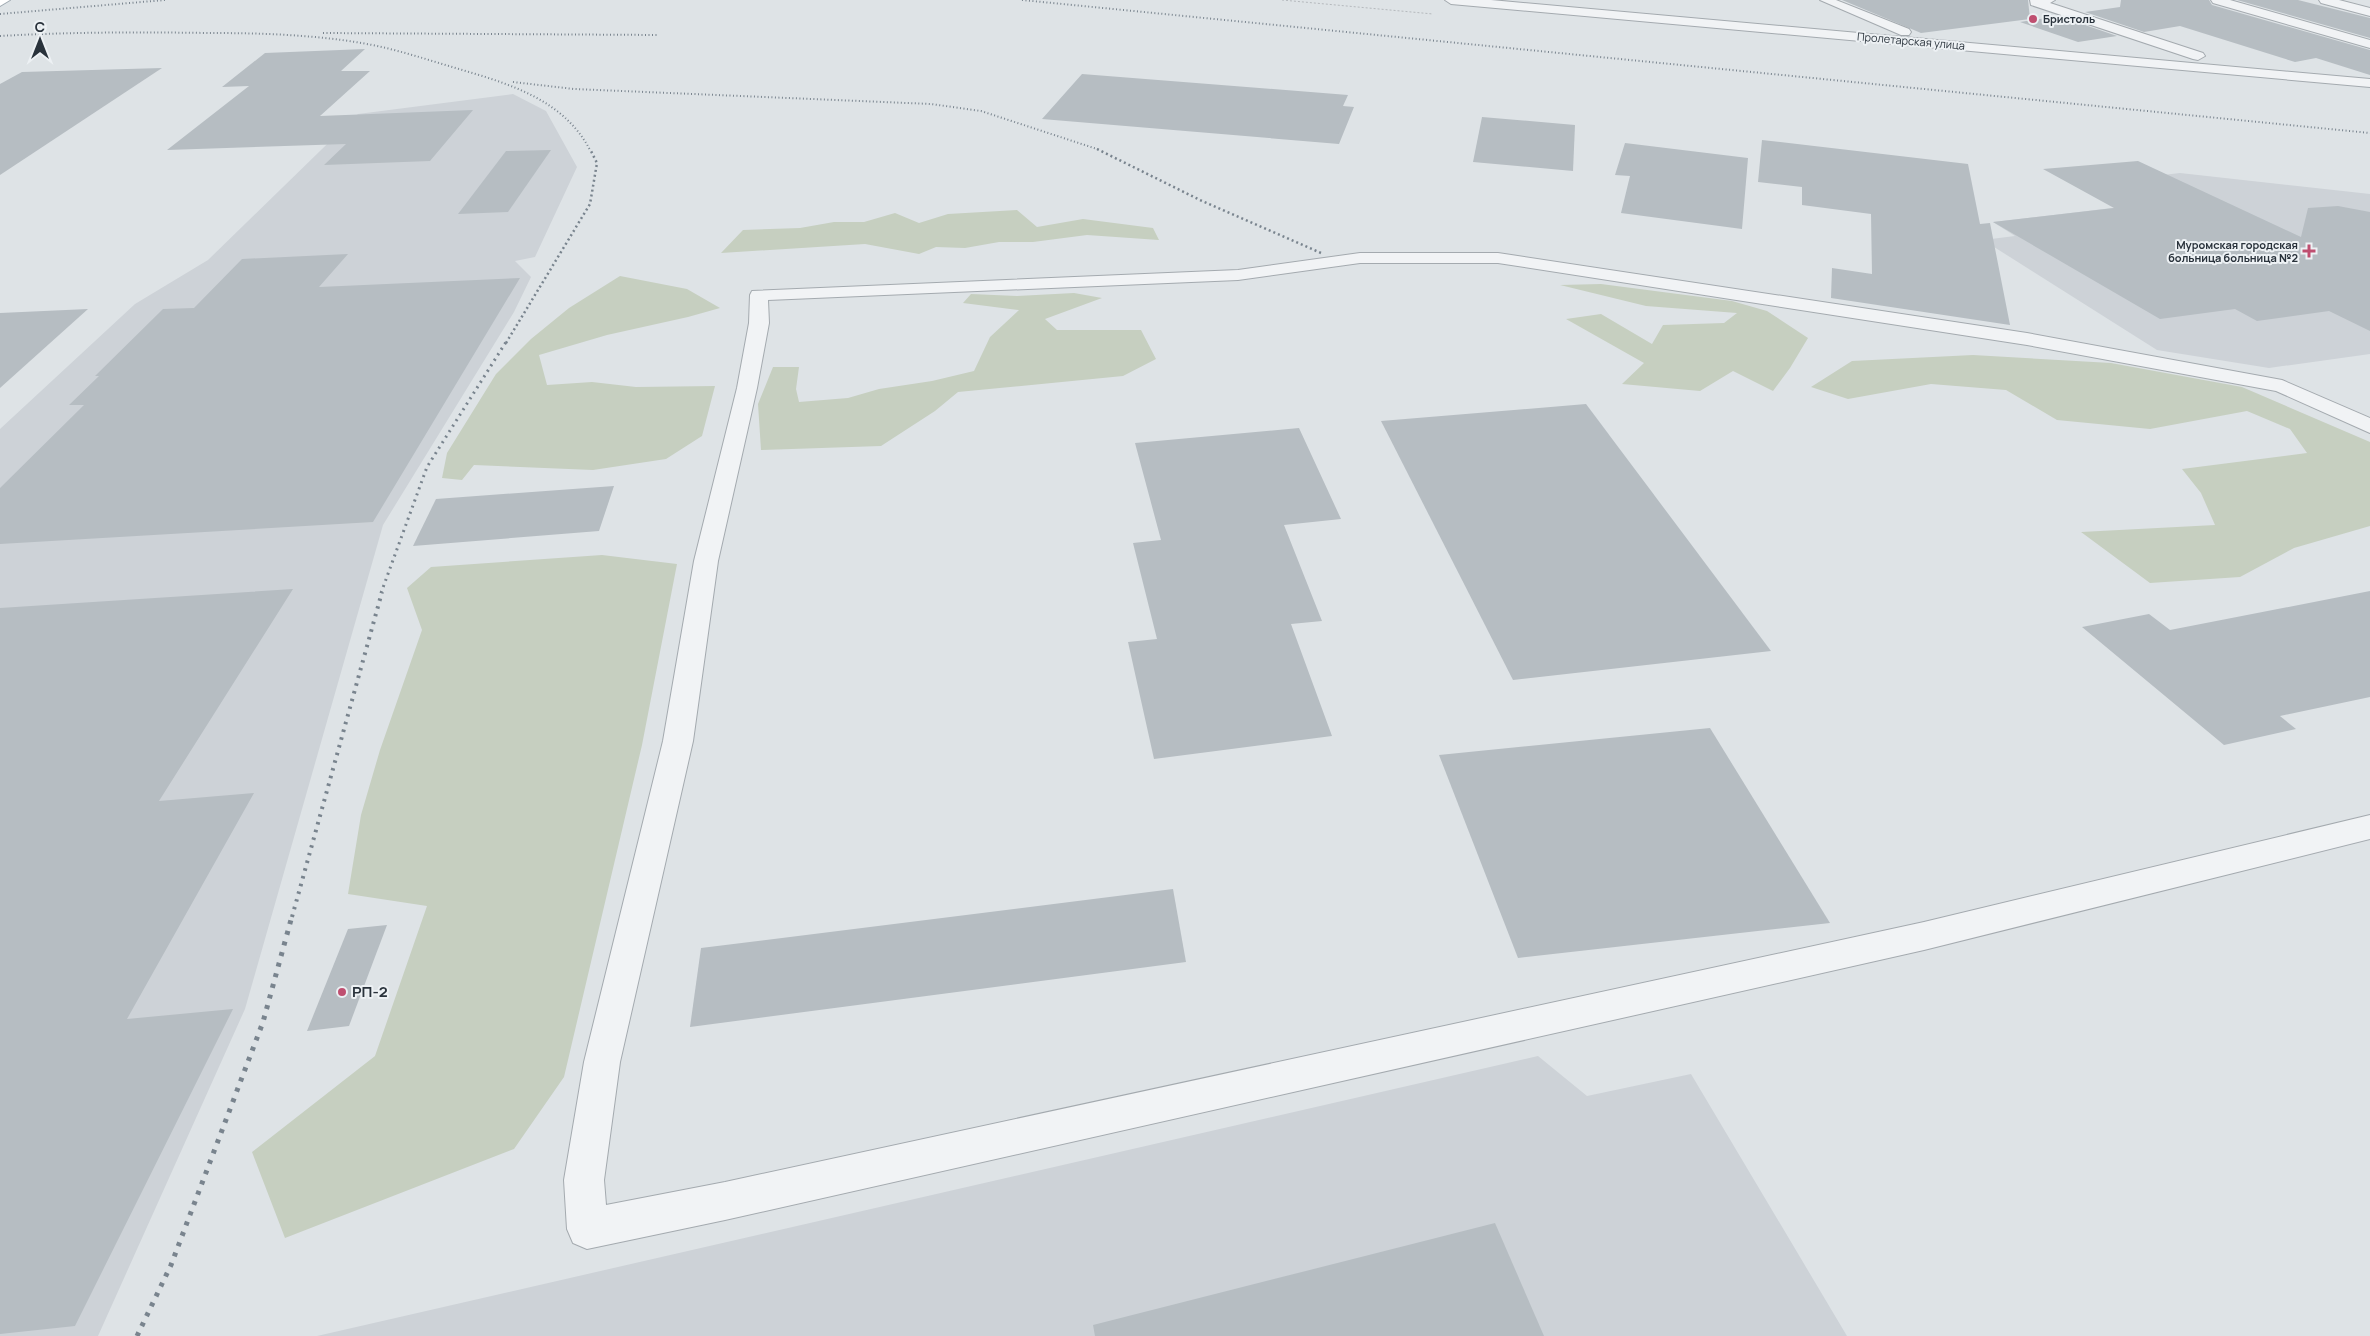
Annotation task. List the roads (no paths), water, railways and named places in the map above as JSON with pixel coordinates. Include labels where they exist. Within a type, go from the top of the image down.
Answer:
[{"type":"main road","points":[[0,2],[4,0]]},
{"type":"street","name":"Пролетарская улица","points":[[1451,0],[1484,1],[2370,83]]},
{"type":"street","points":[[1826,0],[1934,43]]},
{"type":"street","points":[[2049,0],[2034,2],[2242,71]]},
{"type":"street","points":[[2217,0],[2370,44]]},
{"type":"street","points":[[2325,0],[2370,12]]},
{"type":"street","points":[[2370,426],[2282,386],[2027,339],[1498,258],[1360,258],[1238,275],[759,295],[759,323],[747,388],[706,561],[678,741],[602,1062],[584,1180],[587,1229],[735,1199],[1924,936],[2370,827]]},
{"type":"railway","points":[[0,14],[165,0]]},
{"type":"railway","points":[[1022,0],[2370,133]]},
{"type":"railway","points":[[0,36],[157,32],[253,34],[343,40],[386,48],[497,81],[534,96],[566,118],[590,150]]},
{"type":"railway","points":[[323,33],[659,35]]},
{"type":"railway","points":[[513,82],[574,89],[931,104],[981,111],[1097,149]]},
{"type":"railway","points":[[506,343],[590,204],[597,163],[590,149]]},
{"type":"railway","points":[[1097,149],[1200,200],[1321,253]]},
{"type":"railway","points":[[381,593],[427,467],[506,342]]},
{"type":"railway","points":[[292,917],[382,592]]},
{"type":"railway","points":[[137,1336],[171,1265],[263,1022],[292,916]]},
{"type":"place","name":"Бристоль","points":[[2033,19]]},
{"type":"place","name":"Муромская городская больница больница №2","points":[[2309,251]]},
{"type":"place","name":"РП-2","points":[[342,992]]}]
